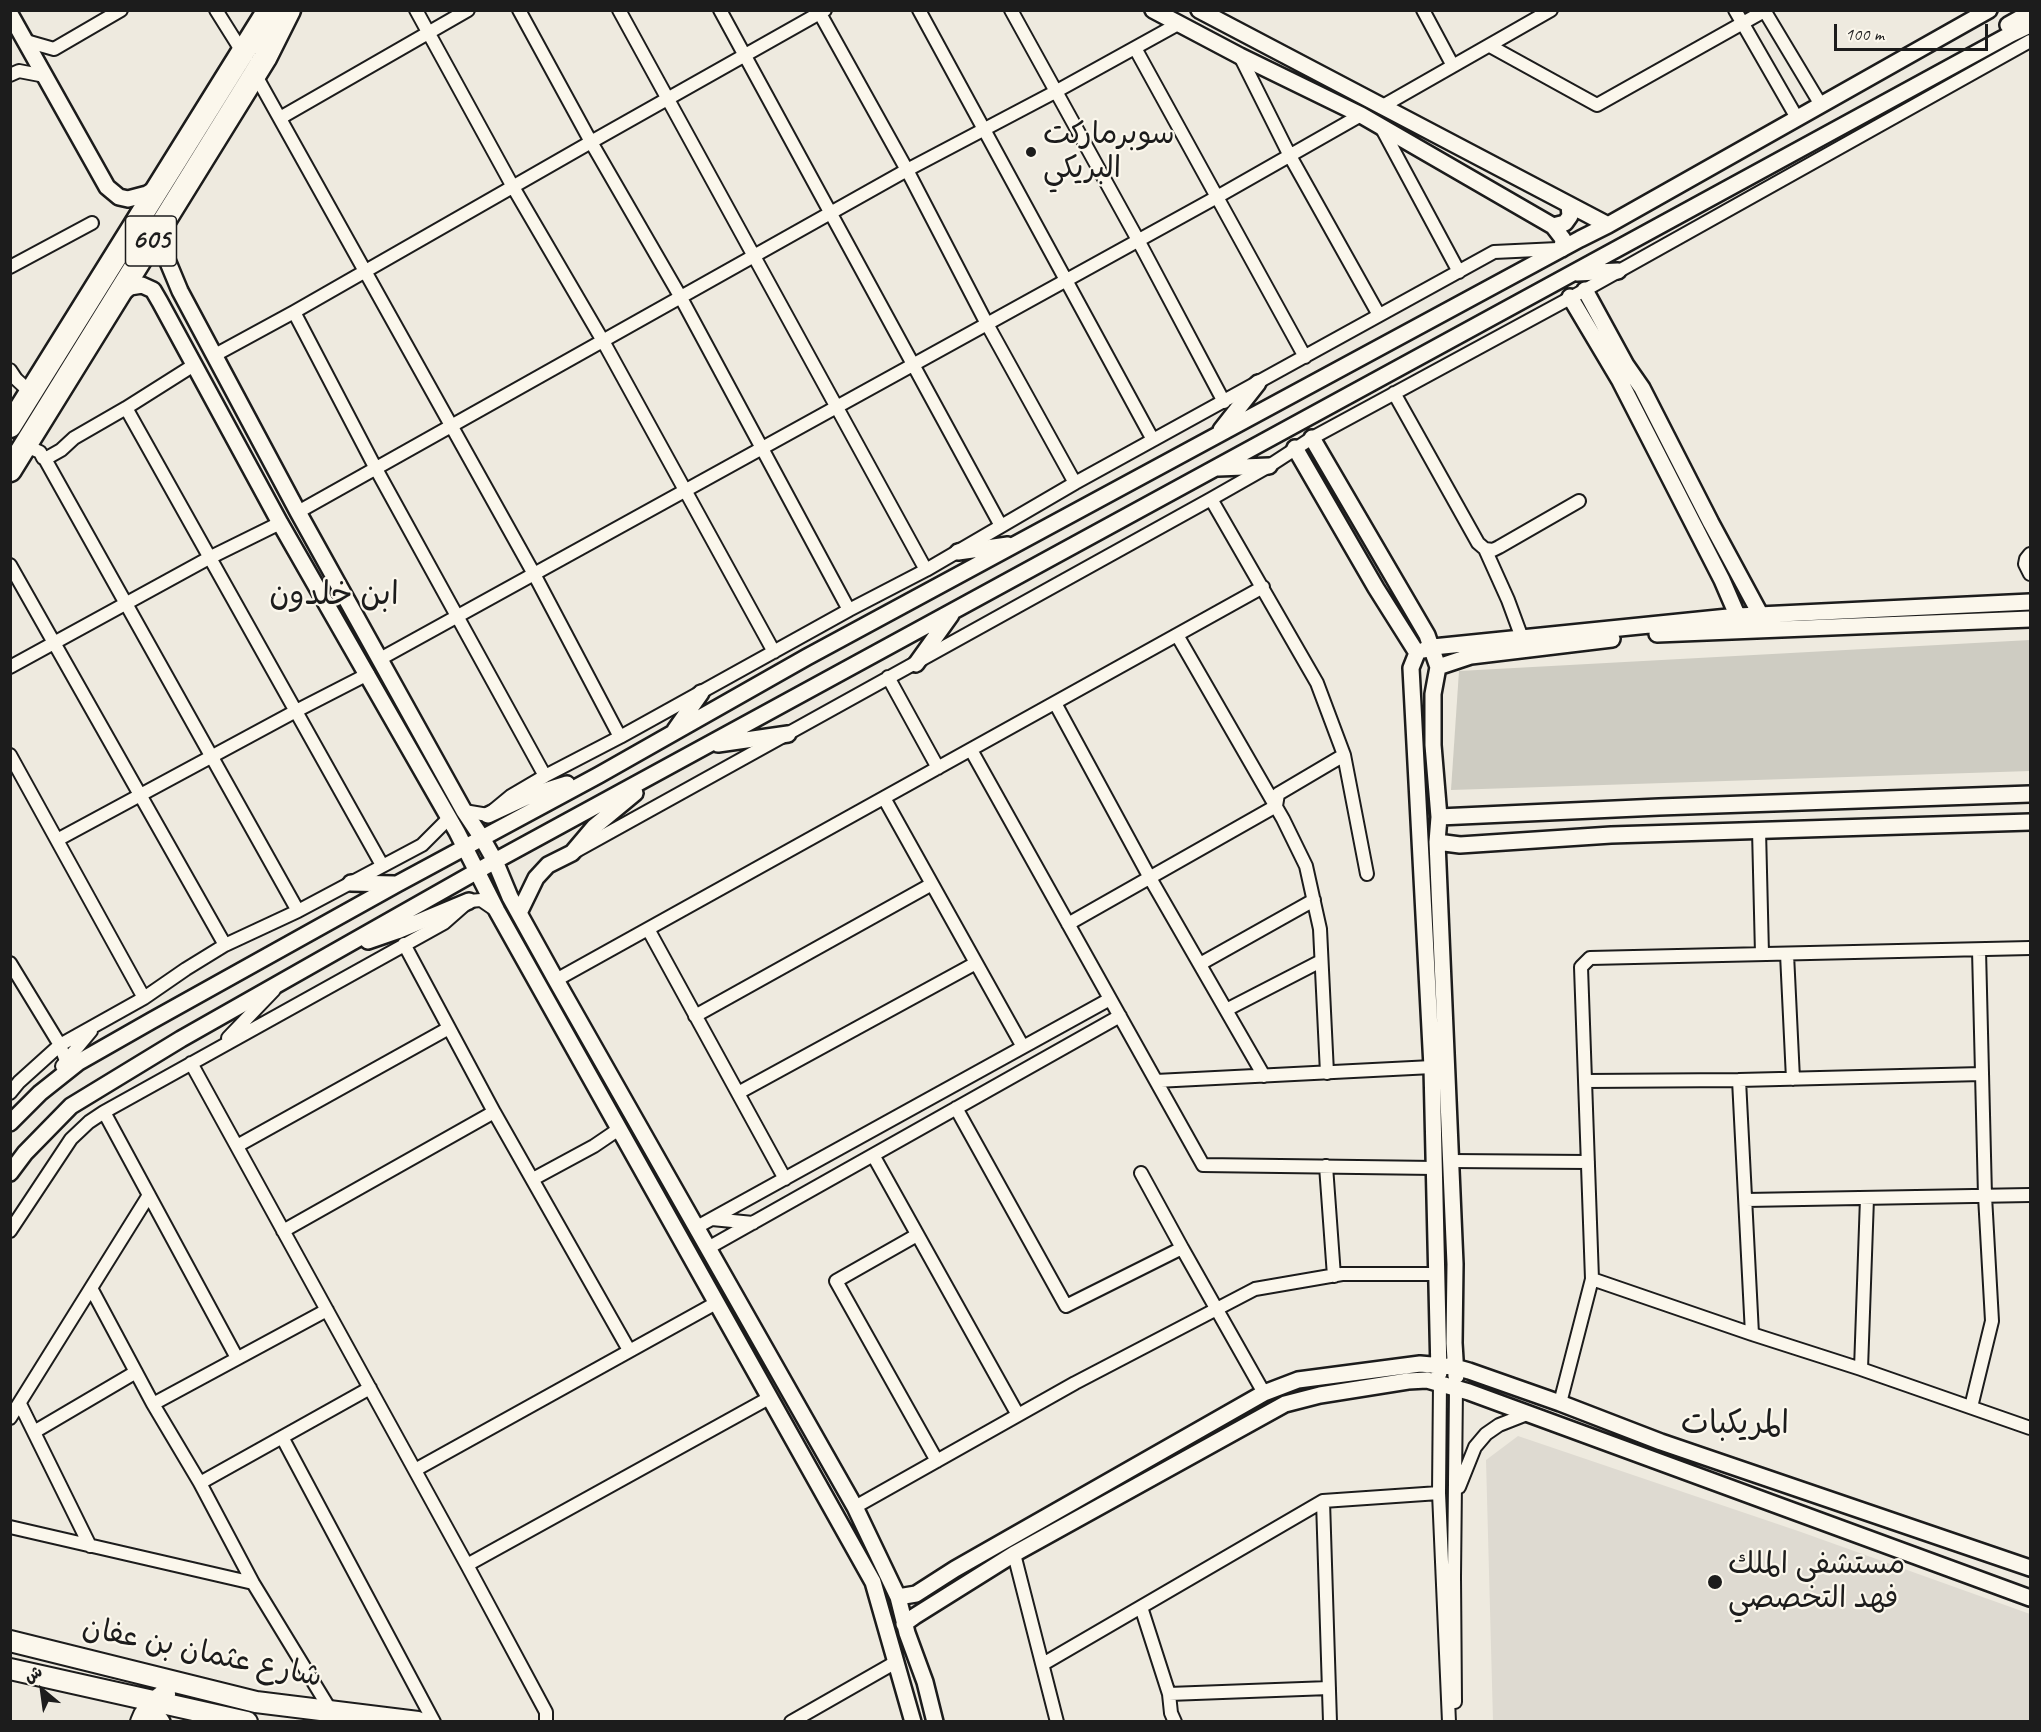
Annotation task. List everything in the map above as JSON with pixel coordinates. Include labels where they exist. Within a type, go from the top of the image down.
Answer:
[{"type":"highway","name":"605","points":[[10,426],[269,10]]},
{"type":"highway","name":"605","points":[[10,471],[255,74],[289,10]]},
{"type":"main road","name":"شارع عثمان بن عفان","points":[[10,1641],[256,1702],[418,1722]]},
{"type":"main road","name":"شارع عثمان بن عفان","points":[[10,1669],[247,1722]]},
{"type":"main road","points":[[141,1722],[156,1701],[165,1694],[185,1687],[200,1688]]},
{"type":"street","points":[[26,41],[54,49],[122,10]]},
{"type":"street","points":[[216,10],[243,53]]},
{"type":"street","points":[[416,10],[513,187],[603,341],[774,652]]},
{"type":"street","points":[[280,118],[468,10]]},
{"type":"street","points":[[519,10],[591,142],[680,296],[849,610]]},
{"type":"street","points":[[619,10],[926,570]]},
{"type":"street","points":[[720,10],[1001,526]]},
{"type":"street","points":[[919,10],[1153,440]]},
{"type":"street","points":[[1011,10],[1224,402]]},
{"type":"street","points":[[1153,10],[1380,125],[1553,226],[1563,239],[1562,249]]},
{"type":"street","points":[[1199,10],[1608,225]]},
{"type":"street","points":[[1423,10],[1454,66]]},
{"type":"street","points":[[1381,107],[1551,10]]},
{"type":"street","points":[[1735,10],[1797,118]]},
{"type":"street","points":[[1951,31],[1980,10]]},
{"type":"street","points":[[40,1093],[79,1062],[397,884],[599,775],[807,657],[1608,225],[1989,10]]},
{"type":"street","points":[[1951,31],[1998,10]]},
{"type":"street","points":[[1921,103],[1929,94],[1941,71],[1985,38],[2024,16],[2025,10]]},
{"type":"street","points":[[215,355],[821,11],[987,324],[1075,483]]},
{"type":"street","points":[[1490,45],[1597,105],[1765,11],[1821,105]]},
{"type":"street","points":[[10,14],[113,194],[128,199],[159,186]]},
{"type":"street","points":[[298,512],[907,170],[1178,24]]},
{"type":"street","points":[[10,1173],[25,1153],[71,1106],[181,1038],[495,861],[1941,71],[2031,25]]},
{"type":"street","points":[[2011,34],[2031,32]]},
{"type":"street","points":[[519,913],[536,878],[548,865],[1211,500],[1312,438],[1585,290],[2031,41]]},
{"type":"street","points":[[1135,48],[1305,357]]},
{"type":"street","points":[[1240,56],[1290,156],[1379,315]]},
{"type":"street","points":[[10,75],[19,71],[45,76]]},
{"type":"street","points":[[255,74],[534,574],[620,737]]},
{"type":"street","points":[[380,659],[1217,197],[1361,115]]},
{"type":"street","points":[[1380,125],[1459,272]]},
{"type":"street","points":[[1553,226],[1565,224],[1570,216],[1569,205]]},
{"type":"street","points":[[10,267],[92,223]]},
{"type":"street","points":[[159,229],[160,243],[180,291],[298,512],[464,812],[495,861],[519,913],[556,980],[855,1507],[898,1597],[904,1624],[926,1683],[935,1722]]},
{"type":"street","points":[[488,815],[511,796],[545,776],[926,570],[1075,483],[1494,252],[1562,249]]},
{"type":"street","points":[[1571,274],[1618,271]]},
{"type":"street","points":[[115,300],[130,287],[142,285],[153,290],[160,302],[280,523],[449,818],[619,1130],[873,1582],[913,1722]]},
{"type":"street","points":[[160,302],[160,290],[167,285],[180,291]]},
{"type":"street","points":[[1585,290],[1626,365],[1642,388],[1765,622]]},
{"type":"street","points":[[1570,297],[1620,381],[1722,580],[1741,623]]},
{"type":"street","points":[[294,312],[375,467],[545,776]]},
{"type":"street","points":[[45,459],[61,450],[74,438],[194,365]]},
{"type":"street","points":[[10,370],[31,393]]},
{"type":"street","points":[[1216,436],[1258,383]]},
{"type":"street","points":[[1394,393],[1478,543],[1485,549],[1522,638]]},
{"type":"street","points":[[126,408],[382,866]]},
{"type":"street","points":[[1312,438],[1432,647],[1438,667],[1433,694],[1433,745],[1440,817],[1437,842],[1455,1264],[1456,1683],[1454,1722]]},
{"type":"street","points":[[26,446],[40,452],[45,459],[298,911]]},
{"type":"street","points":[[1295,448],[1376,588],[1417,653]]},
{"type":"street","points":[[1215,468],[1269,466]]},
{"type":"street","points":[[1211,500],[1317,683],[1344,755],[1367,874]]},
{"type":"street","points":[[1485,549],[1493,550],[1579,501]]},
{"type":"street","points":[[10,667],[124,603],[280,523]]},
{"type":"street","points":[[958,552],[1017,544]]},
{"type":"street","points":[[2031,554],[2025,564],[2031,574]]},
{"type":"street","points":[[10,565],[225,945]]},
{"type":"street","points":[[556,980],[1263,587]]},
{"type":"street","points":[[1765,622],[2031,602]]},
{"type":"street","points":[[915,664],[955,610]]},
{"type":"street","points":[[1449,1722],[1438,1494],[1440,1383],[1435,1168],[1411,668],[1417,653],[1432,647],[1522,638],[1741,623],[2031,619]]},
{"type":"street","points":[[1438,667],[1471,656],[1741,623]]},
{"type":"street","points":[[1177,635],[1276,806],[1306,866],[1320,929],[1327,1073]]},
{"type":"street","points":[[57,840],[368,674]]},
{"type":"street","points":[[888,677],[938,768]]},
{"type":"street","points":[[672,733],[700,693]]},
{"type":"street","points":[[1055,703],[1150,878],[1264,1076]]},
{"type":"street","points":[[709,745],[788,734]]},
{"type":"street","points":[[971,750],[1203,1165],[1435,1168]]},
{"type":"street","points":[[10,755],[144,998]]},
{"type":"street","points":[[1276,806],[1278,794],[1344,755]]},
{"type":"street","points":[[572,853],[594,827],[659,772]]},
{"type":"street","points":[[464,812],[488,815],[529,796],[599,775]]},
{"type":"street","points":[[1440,817],[1648,807],[2031,794]]},
{"type":"street","points":[[884,798],[1023,1047]]},
{"type":"street","points":[[1068,924],[1276,806]]},
{"type":"street","points":[[10,1093],[60,1045],[144,998],[225,945],[298,911],[422,846],[449,818]]},
{"type":"street","points":[[1437,842],[1460,845],[1611,835],[2031,822]]},
{"type":"street","points":[[1759,830],[1762,954]]},
{"type":"street","points":[[351,883],[397,884]]},
{"type":"street","points":[[695,1016],[932,884]]},
{"type":"street","points":[[337,951],[397,931],[468,901],[481,900],[498,911]]},
{"type":"street","points":[[1200,964],[1314,900]]},
{"type":"street","points":[[10,1232],[71,1139],[89,1122],[444,923],[468,901]]},
{"type":"street","points":[[648,929],[785,1179]]},
{"type":"street","points":[[404,944],[494,1112],[629,1350]]},
{"type":"street","points":[[1560,1403],[1592,1279],[1581,967],[1590,958],[2031,948]]},
{"type":"street","points":[[1971,1407],[1992,1321],[1985,1196],[1979,950]]},
{"type":"street","points":[[1787,954],[1793,1078]]},
{"type":"street","points":[[1226,1010],[1321,961]]},
{"type":"street","points":[[10,963],[60,1045],[66,1061]]},
{"type":"street","points":[[738,1093],[976,963]]},
{"type":"street","points":[[219,1048],[280,984]]},
{"type":"street","points":[[697,1227],[1110,999]]},
{"type":"street","points":[[708,1248],[1120,1016]]},
{"type":"street","points":[[10,1123],[40,1093],[97,1023]]},
{"type":"street","points":[[237,1146],[449,1028]]},
{"type":"street","points":[[191,1063],[467,1564],[546,1712],[546,1722]]},
{"type":"street","points":[[1156,1081],[1431,1067]]},
{"type":"street","points":[[1585,1082],[1982,1074]]},
{"type":"street","points":[[1739,1080],[1752,1334]]},
{"type":"street","points":[[956,1108],[1066,1306],[1182,1248]]},
{"type":"street","points":[[104,1112],[237,1358]]},
{"type":"street","points":[[283,1231],[494,1112]]},
{"type":"street","points":[[532,1179],[619,1130]]},
{"type":"street","points":[[873,1155],[1018,1415]]},
{"type":"street","points":[[1451,1161],[1588,1161]]},
{"type":"street","points":[[1326,1166],[1334,1276]]},
{"type":"street","points":[[1141,1173],[1264,1393]]},
{"type":"street","points":[[10,1418],[149,1195]]},
{"type":"street","points":[[1746,1200],[2031,1195]]},
{"type":"street","points":[[1861,1369],[1867,1198]]},
{"type":"street","points":[[712,1219],[753,1223]]},
{"type":"street","points":[[917,1235],[836,1281],[937,1461]]},
{"type":"street","points":[[855,1507],[1075,1383],[1255,1289],[1334,1276],[1438,1274]]},
{"type":"street","points":[[1592,1279],[2031,1428]]},
{"type":"street","points":[[91,1288],[153,1404],[200,1482],[253,1583],[331,1711]]},
{"type":"street","points":[[415,1470],[716,1303]]},
{"type":"street","points":[[153,1404],[327,1310]]},
{"type":"street","points":[[898,1597],[916,1594],[955,1569],[1264,1393],[1299,1380],[1420,1364],[1455,1367],[1560,1403],[1661,1442],[2031,1568]]},
{"type":"street","points":[[34,1432],[136,1372]]},
{"type":"street","points":[[904,1624],[1014,1554],[1285,1404],[1320,1395],[1427,1380],[1456,1388],[2031,1598]]},
{"type":"street","points":[[200,1482],[370,1388]]},
{"type":"street","points":[[467,1564],[769,1398]]},
{"type":"street","points":[[20,1404],[90,1546]]},
{"type":"street","points":[[1456,1493],[1474,1447],[1486,1434],[1499,1425],[1527,1414]]},
{"type":"street","points":[[282,1437],[435,1722]]},
{"type":"street","points":[[1607,1443],[1611,1438],[1617,1437],[1644,1444],[1661,1442]]},
{"type":"street","points":[[1042,1664],[1323,1502],[1438,1494]]},
{"type":"street","points":[[1323,1502],[1330,1722]]},
{"type":"street","points":[[10,1527],[253,1583]]},
{"type":"street","points":[[1014,1554],[1057,1722]]},
{"type":"street","points":[[1141,1607],[1169,1694],[1171,1713],[1175,1722]]},
{"type":"street","points":[[791,1722],[896,1662]]},
{"type":"street","points":[[96,1687],[128,1701],[135,1712],[133,1722]]},
{"type":"street","points":[[1169,1694],[1329,1688]]},
{"type":"street","points":[[185,1722],[194,1717],[226,1717]]},
{"type":"street","points":[[149,1722],[160,1719],[162,1722]]},
{"type":"shaded area","points":[[2030,640],[2030,771],[1451,790],[1459,671]]},
{"type":"shaded area","name":"مستشفى الملك فهد التخصصي","points":[[1518,1436],[1801,1532],[2030,1614],[2030,1721],[1493,1721],[1486,1460]]},
{"type":"place","name":"سوبرماركت البريكي","points":[[1031,152]]},
{"type":"place","name":"مستشفى الملك فهد التخصصي","points":[[1715,1582]]},
{"type":"district","name":"ابن خلدون","points":[[334,596]]},
{"type":"district","name":"المريكبات","points":[[1735,1425]]}]
